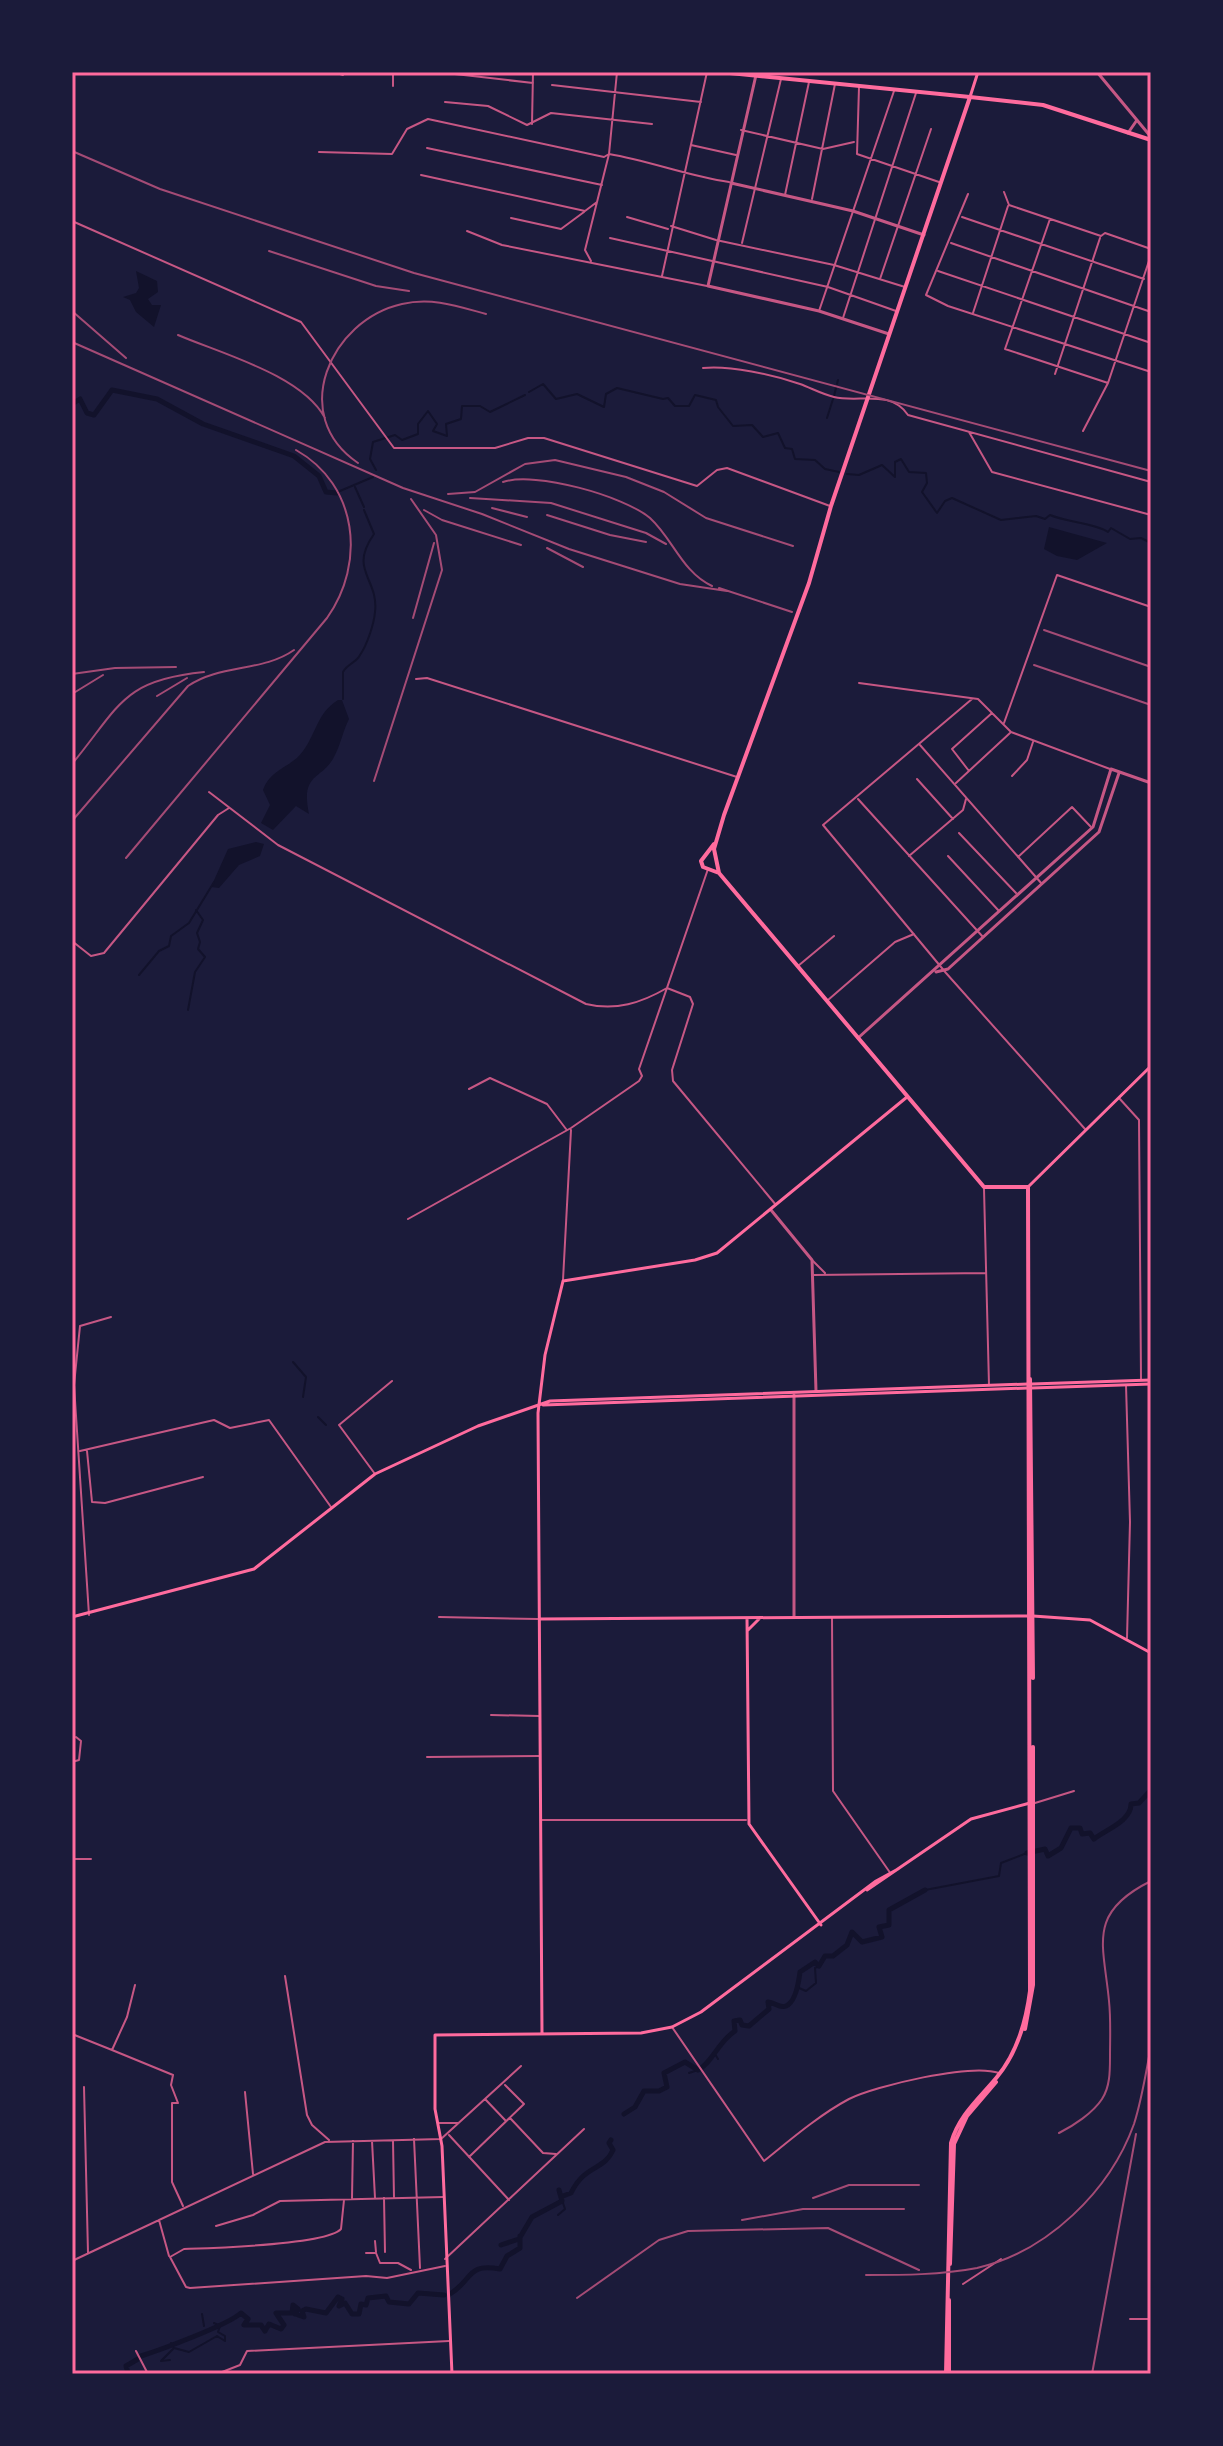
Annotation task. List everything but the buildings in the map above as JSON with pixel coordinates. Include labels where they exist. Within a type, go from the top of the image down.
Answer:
[{"type":"main road","points":[[720,72],[1043,105],[1151,139]]},
{"type":"main road","points":[[978,72],[831,506],[809,583],[716,842],[715,860],[719,873],[984,1187],[1028,1187],[1150,1069]]},
{"type":"main road","points":[[716,842],[701,859],[707,868],[719,873]]},
{"type":"main road","points":[[705,854],[715,860]]},
{"type":"main road","points":[[707,868],[715,860]]},
{"type":"main road","points":[[542,2033],[539,1405],[545,1355],[563,1281],[710,1257],[777,1206],[907,1097]]},
{"type":"main road","points":[[949,2210],[956,2138],[970,2111],[1005,2070],[1029,2018],[1033,1985],[1028,1187]]},
{"type":"main road","points":[[1126,1383],[1151,1382]]},
{"type":"main road","points":[[72,1617],[238,1575],[264,1564],[375,1474],[478,1426],[539,1405],[562,1400],[1151,1382]]},
{"type":"main road","points":[[747,1633],[753,1621],[764,1617]]},
{"type":"main road","points":[[747,1618],[748,1820],[821,1925]]},
{"type":"main road","points":[[540,1619],[1080,1618],[1151,1653]]},
{"type":"main road","points":[[452,2374],[441,2139],[434,2096],[437,2034],[641,2033],[672,2027],[701,2012],[890,1873],[971,1819],[1032,1803]]},
{"type":"main road","points":[[948,2374],[949,2157],[957,2128],[1000,2074],[1017,2043],[1028,2010],[1032,1853]]},
{"type":"street","points":[[334,72],[343,74]]},
{"type":"street","points":[[381,72],[393,73],[393,86]]},
{"type":"street","points":[[492,78],[493,72]]},
{"type":"street","points":[[532,125],[533,72]]},
{"type":"street","points":[[593,264],[585,250],[609,154],[617,72]]},
{"type":"street","points":[[662,277],[670,228],[707,72]]},
{"type":"street","points":[[1097,72],[1151,139]]},
{"type":"street","points":[[446,73],[533,83]]},
{"type":"street","points":[[708,286],[729,182],[756,75]]},
{"type":"street","points":[[742,245],[749,209],[758,189],[781,78]]},
{"type":"street","points":[[785,195],[809,80]]},
{"type":"street","points":[[811,201],[836,83]]},
{"type":"street","points":[[552,85],[701,102]]},
{"type":"street","points":[[859,86],[857,154],[941,183]]},
{"type":"street","points":[[819,311],[894,90]]},
{"type":"street","points":[[843,318],[916,92]]},
{"type":"street","points":[[445,102],[488,106],[511,114],[520,123],[532,125],[551,113],[612,117],[652,124]]},
{"type":"street","points":[[319,152],[392,154],[407,129],[428,119],[604,157],[609,154],[643,160],[683,173],[853,211],[924,235]]},
{"type":"street","points":[[1128,133],[1137,120]]},
{"type":"street","points":[[880,279],[931,129]]},
{"type":"street","points":[[741,130],[823,149],[856,142]]},
{"type":"street","points":[[690,145],[736,155]]},
{"type":"street","points":[[427,148],[603,185]]},
{"type":"street","points":[[421,175],[585,211],[591,210],[597,201]]},
{"type":"street","points":[[973,313],[1009,205],[1004,192]]},
{"type":"street","points":[[968,194],[926,295],[1151,372]]},
{"type":"street","points":[[1009,205],[1101,236]]},
{"type":"street","points":[[511,218],[561,229],[585,211]]},
{"type":"street","points":[[627,217],[834,265],[906,287]]},
{"type":"street","points":[[961,217],[1151,277]]},
{"type":"street","points":[[1050,219],[1005,349],[1108,383]]},
{"type":"street","points":[[72,221],[301,322],[386,440],[401,450],[495,448],[528,438],[544,438],[697,486],[717,470],[727,468],[831,506]]},
{"type":"street","points":[[467,231],[502,245],[819,311],[890,334]]},
{"type":"street","points":[[1055,374],[1101,236],[1105,233],[1151,249]]},
{"type":"street","points":[[610,238],[828,287],[898,312]]},
{"type":"street","points":[[950,242],[1151,312]]},
{"type":"street","points":[[1083,431],[1108,383],[1151,255]]},
{"type":"street","points":[[937,271],[1151,343]]},
{"type":"street","points":[[703,368],[724,365],[783,378],[833,397],[873,397],[899,405],[908,415],[1151,482]]},
{"type":"street","points":[[968,431],[992,472],[1151,515]]},
{"type":"street","points":[[1003,724],[1057,575],[1151,607]]},
{"type":"street","points":[[416,679],[427,678],[738,778]]},
{"type":"street","points":[[859,683],[983,701],[1011,732],[1151,783]]},
{"type":"street","points":[[958,697],[961,708]]},
{"type":"street","points":[[972,699],[823,825],[942,964],[944,971],[1086,1130]]},
{"type":"street","points":[[969,771],[952,749],[993,712]]},
{"type":"street","points":[[954,785],[1011,732]]},
{"type":"street","points":[[1012,776],[1027,760],[1033,740]]},
{"type":"street","points":[[919,744],[1042,884]]},
{"type":"street","points":[[858,1038],[1092,828],[1111,769]]},
{"type":"street","points":[[932,973],[944,971],[1099,832],[1119,773]]},
{"type":"street","points":[[917,779],[953,819]]},
{"type":"street","points":[[209,792],[278,845],[586,1004],[617,1007],[640,1001],[667,988],[690,997],[693,1004],[672,1070],[673,1081],[777,1206]]},
{"type":"street","points":[[858,798],[983,938]]},
{"type":"street","points":[[909,856],[963,810],[966,798]]},
{"type":"street","points":[[1018,857],[1072,807],[1092,828]]},
{"type":"street","points":[[72,941],[91,956],[104,953],[218,815],[229,808]]},
{"type":"street","points":[[959,833],[1018,894]]},
{"type":"street","points":[[948,856],[999,911]]},
{"type":"street","points":[[408,1219],[570,1130],[639,1081],[642,1076],[639,1069],[707,868]]},
{"type":"street","points":[[826,1002],[895,942],[915,933]]},
{"type":"street","points":[[797,967],[834,936]]},
{"type":"street","points":[[469,1089],[490,1078],[547,1104],[570,1130],[563,1281]]},
{"type":"street","points":[[1119,1098],[1139,1120],[1141,1381]]},
{"type":"street","points":[[984,1187],[989,1387]]},
{"type":"street","points":[[771,1210],[827,1275]]},
{"type":"street","points":[[812,1260],[816,1393]]},
{"type":"street","points":[[812,1275],[986,1273]]},
{"type":"street","points":[[86,1615],[74,1378],[78,1330],[82,1325],[111,1317]]},
{"type":"street","points":[[375,1474],[339,1425],[392,1381]]},
{"type":"street","points":[[1126,1383],[1130,1522],[1127,1639]]},
{"type":"street","points":[[794,1394],[794,1617]]},
{"type":"street","points":[[79,1451],[214,1420],[230,1428],[269,1420],[331,1508]]},
{"type":"street","points":[[87,1450],[92,1502],[105,1503],[203,1477]]},
{"type":"street","points":[[439,1617],[540,1619]]},
{"type":"street","points":[[832,1617],[833,1791],[890,1873]]},
{"type":"street","points":[[491,1715],[540,1716]]},
{"type":"street","points":[[72,1762],[79,1760],[81,1754],[81,1741],[76,1737]]},
{"type":"street","points":[[427,1757],[540,1756]]},
{"type":"street","points":[[1032,1803],[1074,1791]]},
{"type":"street","points":[[541,1820],[748,1820]]},
{"type":"street","points":[[72,1859],[91,1859]]},
{"type":"street","points":[[285,1976],[307,2115],[312,2125],[330,2141]]},
{"type":"street","points":[[112,2050],[127,2017],[135,1985]]},
{"type":"street","points":[[672,2027],[764,2161],[843,2103],[868,2092],[973,2071],[1000,2074]]},
{"type":"street","points":[[72,2034],[173,2075],[171,2085],[178,2103],[172,2103],[172,2182],[183,2207]]},
{"type":"street","points":[[72,2261],[330,2141],[441,2139],[521,2066]]},
{"type":"street","points":[[469,2157],[524,2104],[503,2083]]},
{"type":"street","points":[[84,2087],[88,2254]]},
{"type":"street","points":[[245,2092],[253,2175]]},
{"type":"street","points":[[485,2099],[543,2153],[557,2154]]},
{"type":"street","points":[[438,2123],[459,2123]]},
{"type":"street","points":[[445,2259],[584,2129]]},
{"type":"street","points":[[448,2134],[509,2200]]},
{"type":"street","points":[[414,2139],[420,2269]]},
{"type":"street","points":[[352,2199],[353,2140]]},
{"type":"street","points":[[372,2140],[375,2198]]},
{"type":"street","points":[[393,2140],[394,2198]]},
{"type":"street","points":[[216,2226],[253,2215],[280,2201],[443,2197]]},
{"type":"street","points":[[384,2198],[385,2252]]},
{"type":"street","points":[[170,2257],[184,2249],[297,2242],[337,2233],[344,2200]]},
{"type":"street","points":[[158,2219],[178,2276],[190,2288],[366,2276],[387,2278],[445,2266]]},
{"type":"street","points":[[375,2241],[377,2262],[398,2263],[412,2271]]},
{"type":"street","points":[[366,2253],[376,2253]]},
{"type":"street","points":[[963,2284],[1001,2259]]},
{"type":"street","points":[[1130,2319],[1151,2319]]},
{"type":"street","points":[[217,2374],[240,2365],[247,2351],[449,2341]]},
{"type":"street","points":[[136,2351],[148,2374]]},
{"type":"shaded area","points":[[136,271],[157,281],[158,292],[148,299],[152,305],[161,305],[154,327],[136,312],[130,300],[123,297],[136,293],[139,288]]},
{"type":"shaded area","points":[[1049,527],[1107,543],[1077,560],[1057,556],[1044,549]]},
{"type":"shaded area","points":[[342,700],[349,719],[330,763],[310,783],[307,800],[309,814],[296,806],[273,830],[261,823],[270,805],[263,790],[276,772],[298,757],[326,711]]},
{"type":"shaded area","points":[[256,842],[264,844],[260,856],[239,865],[219,888],[211,887],[228,849]]},
{"type":"waterway","points":[[837,384],[838,380]]},
{"type":"waterway","points":[[529,392],[543,384],[556,399],[577,394],[604,407],[606,394],[617,388],[668,398],[675,406],[689,406],[695,395],[716,400],[733,426],[752,425],[763,437],[778,433],[785,448],[792,449],[795,459],[815,460],[825,469],[839,472]]},
{"type":"waterway","points":[[834,396],[836,388]]},
{"type":"waterway","points":[[72,404],[80,399],[87,413],[94,415],[112,390],[157,399],[203,424],[294,456],[319,476],[326,492],[337,493]]},
{"type":"waterway","points":[[376,470],[370,459],[373,442],[395,435],[402,440],[418,434],[418,424],[428,411],[437,424],[433,431],[447,436],[446,424],[461,419],[462,406],[480,406],[490,412],[525,395]]},
{"type":"waterway","points":[[827,418],[833,399]]},
{"type":"waterway","points":[[847,474],[859,475],[882,465],[895,477],[895,462],[901,459],[909,472],[926,473],[927,483],[922,492],[937,513],[945,501],[952,498],[1001,520],[1036,516],[1045,519],[1050,515],[1108,532],[1111,528],[1130,539],[1141,538],[1151,543]]},
{"type":"waterway","points":[[340,491],[373,477]]},
{"type":"waterway","points":[[355,487],[364,507]]},
{"type":"waterway","points":[[343,699],[343,672],[363,651],[375,612],[373,591],[364,566],[367,547],[374,534],[364,510]]},
{"type":"waterway","points":[[139,975],[159,951],[169,946],[171,936],[189,923],[214,882]]},
{"type":"waterway","points":[[188,1010],[195,972],[205,957],[198,949],[200,942],[197,933],[203,920],[196,910]]},
{"type":"waterway","points":[[293,1362],[306,1377],[303,1397]]},
{"type":"waterway","points":[[318,1417],[326,1425]]},
{"type":"waterway","points":[[1027,1853],[1045,1849],[1048,1856],[1061,1848],[1071,1828],[1080,1828],[1082,1834],[1090,1833],[1094,1839],[1123,1820],[1131,1804],[1139,1803],[1151,1790]]},
{"type":"waterway","points":[[925,1890],[999,1876],[1001,1863],[1027,1853]]},
{"type":"waterway","points":[[624,2114],[635,2107],[644,2091],[659,2091],[667,2087],[664,2073],[685,2062],[698,2070],[703,2067],[735,2031],[734,2021],[740,2020],[742,2025],[749,2026],[769,2009],[768,2002],[781,2007],[789,2004],[800,1972],[815,1962],[819,1966],[825,1956],[833,1956],[847,1945],[852,1932],[862,1942],[882,1937],[879,1927],[889,1925],[889,1910],[925,1890]]},
{"type":"waterway","points":[[799,1988],[806,1991],[816,1983],[815,1968],[819,1966]]},
{"type":"waterway","points":[[712,2055],[715,2054],[718,2059]]},
{"type":"waterway","points":[[689,2073],[698,2070]]},
{"type":"waterway","points":[[563,2196],[571,2193],[588,2172],[605,2162],[613,2150],[609,2143],[611,2140]]},
{"type":"waterway","points":[[501,2245],[519,2239],[532,2217],[562,2201],[559,2190]]},
{"type":"waterway","points":[[558,2215],[565,2209],[562,2200]]},
{"type":"waterway","points":[[450,2294],[476,2270],[500,2269],[507,2256],[520,2248],[520,2236]]},
{"type":"waterway","points":[[298,2315],[304,2317],[302,2311],[306,2309],[326,2313],[338,2297],[342,2299],[339,2306],[345,2303],[352,2314],[359,2314],[361,2304],[366,2305],[368,2298],[386,2296],[389,2302],[409,2304],[418,2293],[444,2295]]},
{"type":"waterway","points":[[141,2356],[209,2330],[241,2313],[248,2319],[244,2325],[261,2325],[265,2331],[269,2324],[281,2329],[284,2325],[276,2313],[292,2313],[293,2305],[298,2309],[295,2314]]},
{"type":"waterway","points":[[202,2314],[204,2326]]},
{"type":"waterway","points":[[174,2348],[189,2352],[217,2336],[225,2341],[225,2336],[218,2332],[220,2326],[214,2323]]},
{"type":"waterway","points":[[170,2360],[161,2361],[174,2348],[171,2343]]},
{"type":"waterway","points":[[123,2374],[128,2373],[126,2366],[138,2359]]},
{"type":"railway","points":[[72,151],[160,189],[414,273],[1151,471]]},
{"type":"railway","points":[[269,251],[376,286],[409,291]]},
{"type":"railway","points":[[358,463],[337,443],[325,421],[322,396],[327,372],[338,349],[355,329],[377,313],[413,302],[444,303],[486,314]]},
{"type":"railway","points":[[72,311],[126,358]]},
{"type":"railway","points":[[178,335],[280,378],[314,403],[325,418]]},
{"type":"railway","points":[[72,342],[403,488],[482,514],[569,549],[680,584],[727,591]]},
{"type":"railway","points":[[126,858],[327,618],[339,596],[351,550],[343,504],[332,483],[317,465],[296,450]]},
{"type":"railway","points":[[448,494],[475,492],[525,464],[555,460],[626,477],[664,492],[706,518],[793,546]]},
{"type":"railway","points":[[503,482],[517,479],[557,483],[600,494],[638,510],[658,526],[685,564],[712,586]]},
{"type":"railway","points":[[470,498],[551,503],[646,533],[666,544]]},
{"type":"railway","points":[[374,781],[442,570],[436,535],[411,499]]},
{"type":"railway","points":[[492,508],[527,517]]},
{"type":"railway","points":[[424,510],[442,520],[521,545]]},
{"type":"railway","points":[[547,515],[610,535],[646,542]]},
{"type":"railway","points":[[413,618],[434,543]]},
{"type":"railway","points":[[547,548],[583,567]]},
{"type":"railway","points":[[719,588],[792,612]]},
{"type":"railway","points":[[1044,630],[1151,667]]},
{"type":"railway","points":[[72,821],[188,686],[214,674],[269,662],[294,650]]},
{"type":"railway","points":[[1034,665],[1151,705]]},
{"type":"railway","points":[[72,674],[115,668],[176,667]]},
{"type":"railway","points":[[72,764],[113,712],[139,689],[177,676],[204,672]]},
{"type":"railway","points":[[72,694],[103,675]]},
{"type":"railway","points":[[157,696],[187,678]]},
{"type":"railway","points":[[1059,2133],[1093,2109],[1107,2089],[1110,2022],[1104,1932],[1116,1905],[1151,1881]]},
{"type":"railway","points":[[866,2275],[907,2275],[977,2268],[1003,2260],[1051,2233],[1092,2195],[1123,2149],[1137,2115],[1151,2046]]},
{"type":"railway","points":[[1092,2374],[1136,2134]]},
{"type":"railway","points":[[813,2198],[849,2185],[919,2185]]},
{"type":"railway","points":[[742,2220],[803,2209],[904,2209]]},
{"type":"railway","points":[[577,2298],[659,2240],[688,2231],[828,2228],[919,2270]]}]
